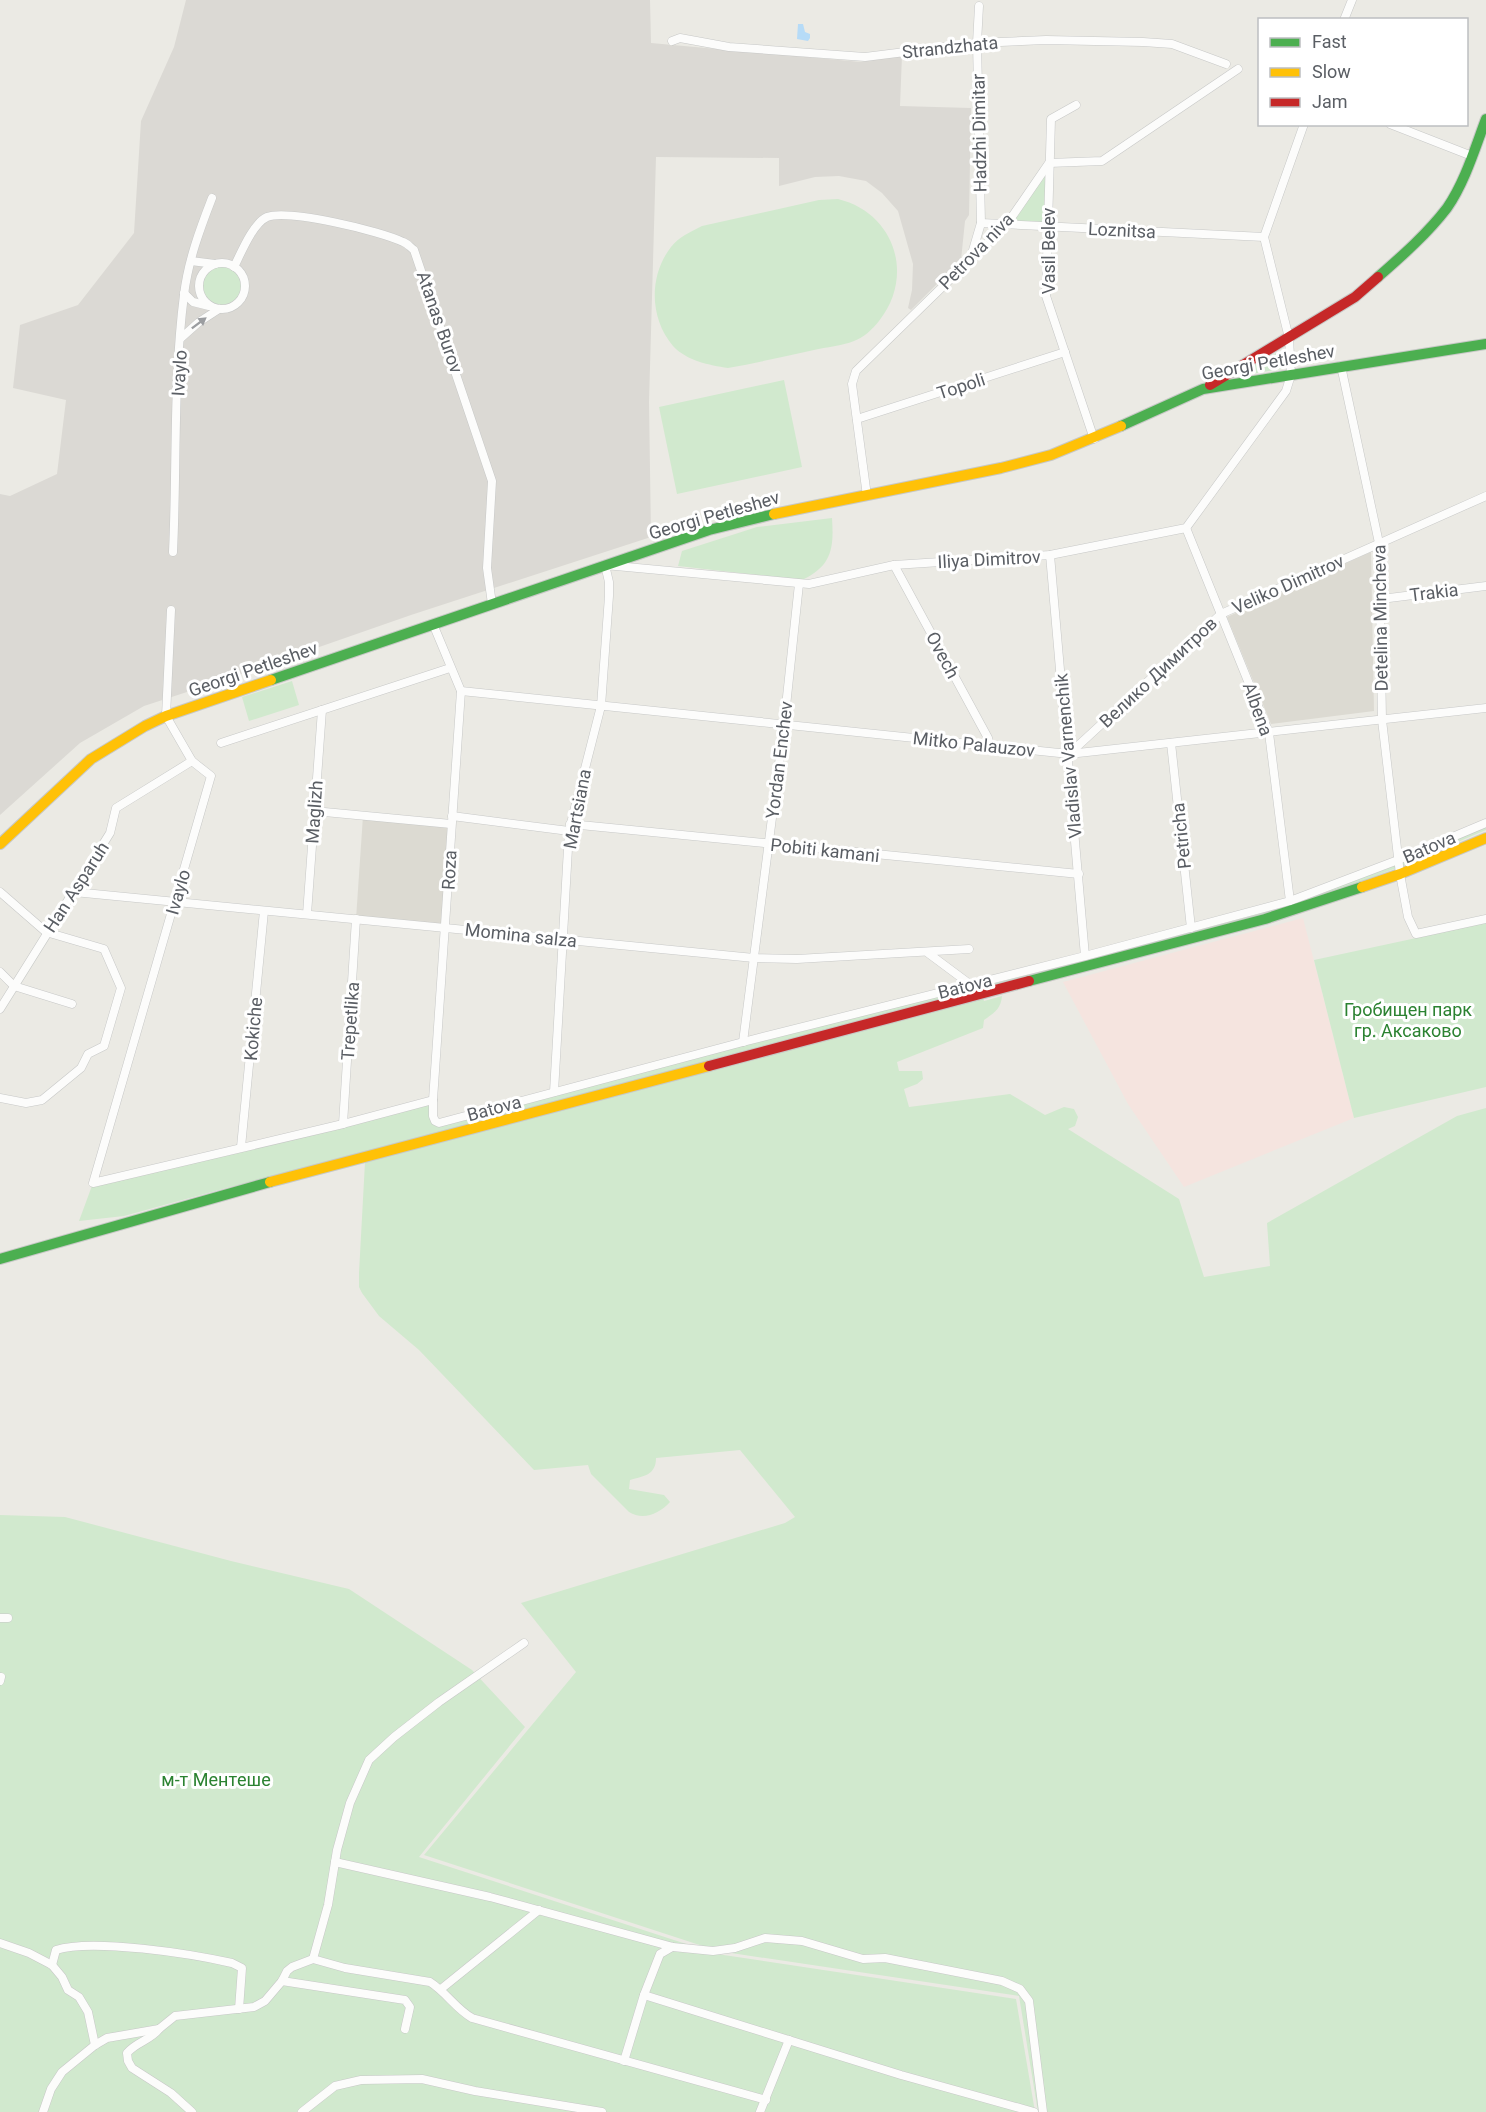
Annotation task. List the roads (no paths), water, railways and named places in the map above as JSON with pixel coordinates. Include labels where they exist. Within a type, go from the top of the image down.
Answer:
[{"type":"main road","points":[[1203,389],[1355,297],[1419,241],[1447,207],[1485,127]]},
{"type":"main road","name":"Georgi Petleshev","points":[[0,844],[91,759],[166,716],[605,565],[757,517],[1000,468],[1051,455],[1094,439],[1203,389],[1486,344]]},
{"type":"main road","points":[[0,1259],[255,1186],[1265,919],[1400,874],[1486,838]]},
{"type":"street","points":[[1345,18],[1352,0]]},
{"type":"street","name":"Hadzhi Dimitar","points":[[970,259],[981,223],[977,43],[979,6]]},
{"type":"street","name":"Strandzhata","points":[[672,41],[680,38],[729,47],[865,57],[977,43],[1046,40],[1172,44],[1227,64]]},
{"type":"street","points":[[1049,163],[1102,161],[1239,69]]},
{"type":"street","name":"Vasil Belev","points":[[1076,105],[1051,119],[1046,296],[1094,439]]},
{"type":"street","points":[[1186,528],[1286,391],[1291,375],[1289,338],[1263,237],[1303,126]]},
{"type":"street","points":[[1395,126],[1472,156]]},
{"type":"street","name":"Petrova niva","points":[[867,496],[852,384],[856,371],[1007,224],[1049,163]]},
{"type":"street","name":"Ivaylo","points":[[173,552],[184,294],[190,261],[212,198]]},
{"type":"street","name":"Atanas Burov","points":[[234,267],[257,224],[267,217],[279,215],[337,222],[404,242],[414,250],[492,481],[487,568],[492,604]]},
{"type":"street","name":"Loznitsa","points":[[981,223],[1263,237]]},
{"type":"street","points":[[181,338],[219,309],[234,306],[243,295],[244,279],[234,267],[225,263],[190,261]]},
{"type":"street","points":[[210,306],[201,294],[199,286],[204,272],[217,264]]},
{"type":"street","points":[[184,294],[193,302],[219,309]]},
{"type":"street","name":"Topoli","points":[[857,419],[1065,352]]},
{"type":"street","name":"Detelina Mincheva","points":[[1341,366],[1379,543],[1382,720],[1398,860],[1408,917],[1416,934],[1486,919]]},
{"type":"street","name":"Veliko Dimitrov","points":[[1221,614],[1486,496]]},
{"type":"street","name":"Iliya Dimitrov","points":[[605,565],[809,584],[894,565],[1050,555],[1186,528]]},
{"type":"street","name":"Albena","points":[[1186,528],[1269,733],[1290,901]]},
{"type":"street","name":"Vladislav Varnenchik","points":[[1050,555],[1085,956]]},
{"type":"street","name":"Martsiana","points":[[554,1092],[570,828],[601,706],[609,596],[605,565]]},
{"type":"street","name":"Ovech","points":[[894,565],[988,738],[990,746]]},
{"type":"street","name":"Yordan Enchev","points":[[743,1042],[784,725],[799,584]]},
{"type":"street","name":"Trakia","points":[[1381,599],[1486,586]]},
{"type":"street","points":[[166,716],[171,610]]},
{"type":"street","name":"Велико Димитров","points":[[1069,754],[1221,614]]},
{"type":"street","name":"Roza","points":[[433,624],[461,691],[432,1116],[435,1121]]},
{"type":"street","points":[[221,743],[450,668]]},
{"type":"street","name":"Mitko Palauzov","points":[[461,691],[1069,754],[1486,708]]},
{"type":"street","name":"Maglizh","points":[[307,914],[322,710]]},
{"type":"street","name":"Ivaylo","points":[[166,716],[192,761],[211,776],[93,1183],[241,1147]]},
{"type":"street","name":"Petricha","points":[[1171,743],[1191,928]]},
{"type":"street","name":"Han Asparuh","points":[[0,1009],[46,932],[110,833],[116,808],[192,761]]},
{"type":"street","points":[[314,811],[452,820]]},
{"type":"street","name":"Pobiti kamani","points":[[452,820],[769,844],[1079,874]]},
{"type":"street","name":"Batova","points":[[435,1121],[439,1123],[1290,901],[1398,860],[1486,823]]},
{"type":"street","points":[[0,892],[46,932],[104,949],[120,984],[121,994],[104,1046],[88,1054],[81,1068],[42,1100],[26,1103],[0,1098]]},
{"type":"street","name":"Momina salza","points":[[74,892],[754,958],[798,959],[969,949]]},
{"type":"street","name":"Kokiche","points":[[241,1147],[264,911]]},
{"type":"street","name":"Trepetlika","points":[[343,1124],[356,919]]},
{"type":"street","points":[[928,953],[971,985]]},
{"type":"street","points":[[0,972],[14,986],[72,1004]]},
{"type":"street","points":[[241,1147],[343,1124],[433,1100]]},
{"type":"street","points":[[313,1959],[328,1905],[335,1862],[350,1803],[369,1760],[394,1737],[524,1642]]},
{"type":"street","points":[[335,1862],[539,1910],[673,1947],[713,1951],[735,1948],[765,1938],[802,1941],[863,1959],[885,1958],[1002,1981],[1020,1989],[1029,2001],[1043,2112]]},
{"type":"street","points":[[441,1989],[539,1910]]},
{"type":"street","points":[[0,1943],[29,1953],[51,1965],[62,1977],[68,1990],[79,1997],[88,2012],[95,2045]]},
{"type":"street","points":[[51,1965],[56,1950],[65,1947],[92,1946],[131,1948],[232,1963],[242,1968],[239,2009]]},
{"type":"street","points":[[624,2061],[644,1995],[660,1953],[673,1947]]},
{"type":"street","points":[[192,2112],[171,2093],[132,2068],[128,2061],[128,2053],[133,2046],[155,2034],[175,2016],[254,2007],[265,2001],[282,1981],[286,1971],[313,1959],[345,1968],[430,1982],[441,1989],[459,2011],[472,2018],[766,2100]]},
{"type":"street","points":[[282,1981],[405,2000],[410,2007],[405,2029]]},
{"type":"street","points":[[644,1995],[901,2075],[1034,2112]]},
{"type":"street","points":[[43,2112],[51,2090],[62,2072],[95,2045],[107,2038],[159,2029]]},
{"type":"street","points":[[760,2112],[789,2040]]},
{"type":"street","points":[[302,2112],[335,2086],[361,2080],[422,2079],[475,2091],[602,2112]]},
{"type":"water","points":[[798,24],[803,24],[805,32],[810,34],[808,41],[797,39]]},
{"type":"park label","name":"Гробищен парк гр. Аксаково","points":[[1408,1019]]},
{"type":"park label","name":"м-т Ментeше","points":[[216,1779]]}]
